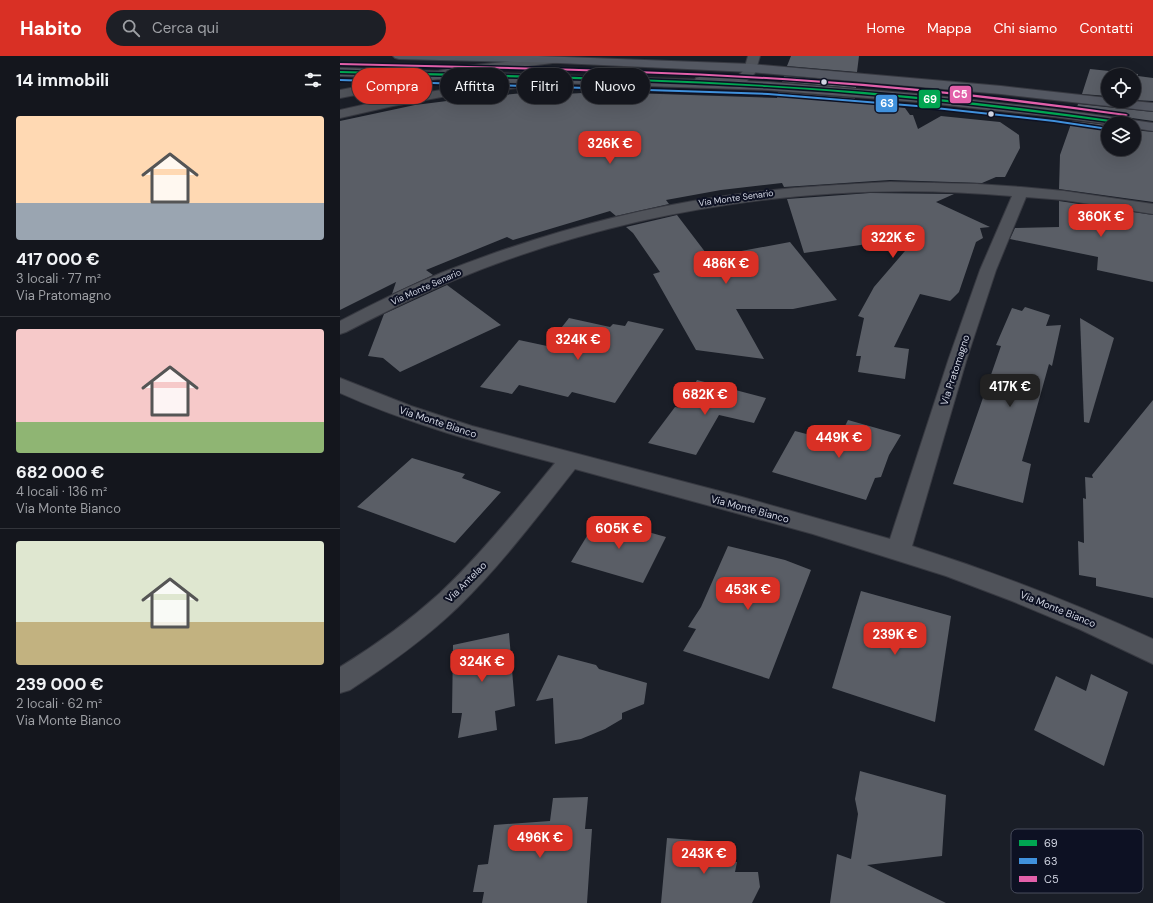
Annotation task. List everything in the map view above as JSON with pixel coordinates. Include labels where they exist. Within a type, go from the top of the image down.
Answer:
[{"type":"main road","points":[[399,56],[560,60],[753,62],[1153,107]]},
{"type":"main road","points":[[340,72],[517,79]]},
{"type":"main road","points":[[573,80],[684,82],[768,86],[902,97],[1047,112],[1101,120]]},
{"type":"main road","points":[[1141,125],[1153,127]]},
{"type":"street","points":[[340,94],[492,66],[560,60]]},
{"type":"street","points":[[684,82],[736,81],[745,78],[753,62]]},
{"type":"street","points":[[340,114],[392,102],[460,90],[517,84]]},
{"type":"street","name":"Via Monte Senario","points":[[340,328],[407,295],[483,263],[558,237],[643,214],[751,195],[826,188],[936,186],[1021,191],[1101,200],[1153,209]]},
{"type":"street","name":"Via Pratomagno","points":[[898,552],[956,366],[988,270],[1021,191]]},
{"type":"street","name":"Via Monte Bianco","points":[[340,385],[427,420],[824,529],[898,552],[992,583],[1046,603],[1103,627],[1153,652]]},
{"type":"street","name":"Via Antelao","points":[[340,681],[371,662],[414,630],[468,582],[498,548],[570,460]]},
{"type":"building","points":[[791,56],[859,56],[857,72],[787,66]]},
{"type":"building","points":[[1090,69],[1101,70],[1101,95],[1082,94]]},
{"type":"building","points":[[784,76],[856,83],[856,88],[782,82]]},
{"type":"building","points":[[1141,76],[1153,78],[1153,101],[1141,100]]},
{"type":"building","points":[[778,92],[855,98],[854,102],[905,108],[910,115],[913,115],[918,129],[941,116],[1000,122],[1019,135],[1020,148],[1005,177],[996,177],[982,183],[890,180],[784,187],[782,183],[721,190],[666,200],[669,204],[616,216],[610,211],[513,240],[507,237],[426,270],[433,275],[392,294],[396,282],[340,310],[340,121],[415,105],[440,102],[440,104],[509,104],[509,94],[517,94],[517,104],[573,104],[573,94],[581,93],[581,104],[650,104],[650,94],[777,98]]},
{"type":"building","points":[[1078,104],[1101,106],[1101,108],[1153,112],[1153,121],[1141,119],[1141,116],[1118,116],[1076,110]]},
{"type":"building","points":[[1072,121],[1101,124],[1101,156],[1141,156],[1141,131],[1153,132],[1153,202],[1059,189],[1060,155]]},
{"type":"building","points":[[870,193],[954,194],[936,202],[990,227],[980,228],[983,238],[976,242],[959,292],[950,301],[920,294],[894,347],[909,349],[905,379],[858,372],[861,356],[856,356],[864,318],[858,316],[874,287],[917,237],[804,253],[787,199]]},
{"type":"building","points":[[1059,201],[1153,215],[1153,282],[1097,270],[1098,257],[1010,239],[1015,228],[1059,227]]},
{"type":"building","points":[[677,215],[709,257],[790,242],[837,300],[793,309],[736,309],[764,359],[696,350],[653,274],[660,272],[633,233],[626,227]]},
{"type":"building","points":[[447,285],[501,325],[400,372],[383,358],[368,356],[384,314]]},
{"type":"building","points":[[1025,307],[1050,315],[1046,326],[1061,325],[1052,366],[1049,364],[1022,461],[1031,464],[1023,503],[953,484],[1001,346],[996,345],[1012,308],[1022,311]]},
{"type":"building","points":[[569,318],[610,327],[613,324],[625,326],[628,321],[664,329],[615,403],[572,392],[568,397],[519,385],[512,394],[480,387],[519,340],[547,346]]},
{"type":"building","points":[[1080,318],[1114,338],[1089,423],[1084,422]]},
{"type":"building","points":[[697,380],[766,398],[754,423],[719,415],[696,455],[648,443],[675,407],[681,408]]},
{"type":"building","points":[[1153,400],[1153,598],[1096,586],[1096,578],[1079,575],[1078,541],[1084,543],[1083,498],[1086,499],[1085,477],[1093,478],[1092,475]]},
{"type":"building","points":[[848,420],[901,435],[889,455],[881,477],[875,478],[866,500],[772,472],[795,431],[837,442]]},
{"type":"building","points":[[412,458],[465,474],[462,478],[501,492],[455,543],[357,507]]},
{"type":"building","points":[[598,518],[666,537],[643,583],[571,562]]},
{"type":"building","points":[[728,546],[785,560],[811,570],[769,679],[683,651],[696,629],[688,627],[701,607]]},
{"type":"building","points":[[861,591],[951,616],[935,722],[832,688]]},
{"type":"building","points":[[509,633],[515,706],[495,711],[497,730],[458,738],[462,713],[452,713],[453,645]]},
{"type":"building","points":[[558,655],[596,665],[599,669],[647,683],[644,704],[622,713],[622,719],[605,729],[581,739],[555,744],[553,698],[536,701]]},
{"type":"building","points":[[1091,674],[1128,692],[1104,766],[1034,730],[1056,676],[1086,691]]},
{"type":"building","points":[[860,771],[946,795],[942,856],[867,865],[946,903],[830,903],[837,854],[851,859],[858,814],[855,799]]},
{"type":"building","points":[[588,797],[585,829],[592,829],[587,903],[482,903],[484,892],[473,892],[478,865],[488,864],[494,825],[550,821],[553,798]]},
{"type":"building","points":[[667,838],[722,842],[723,862],[737,862],[735,872],[758,872],[760,887],[752,903],[661,903]]},
{"type":"transit line","name":"C5","points":[[340,64],[661,73],[768,78],[858,84],[947,93],[1126,115]]},
{"type":"transit line","name":"69","points":[[340,72],[660,81],[767,86],[857,92],[1036,111],[1101,120]]},
{"type":"transit line","name":"63","points":[[340,80],[768,94],[917,106],[1054,121],[1101,128]]}]
